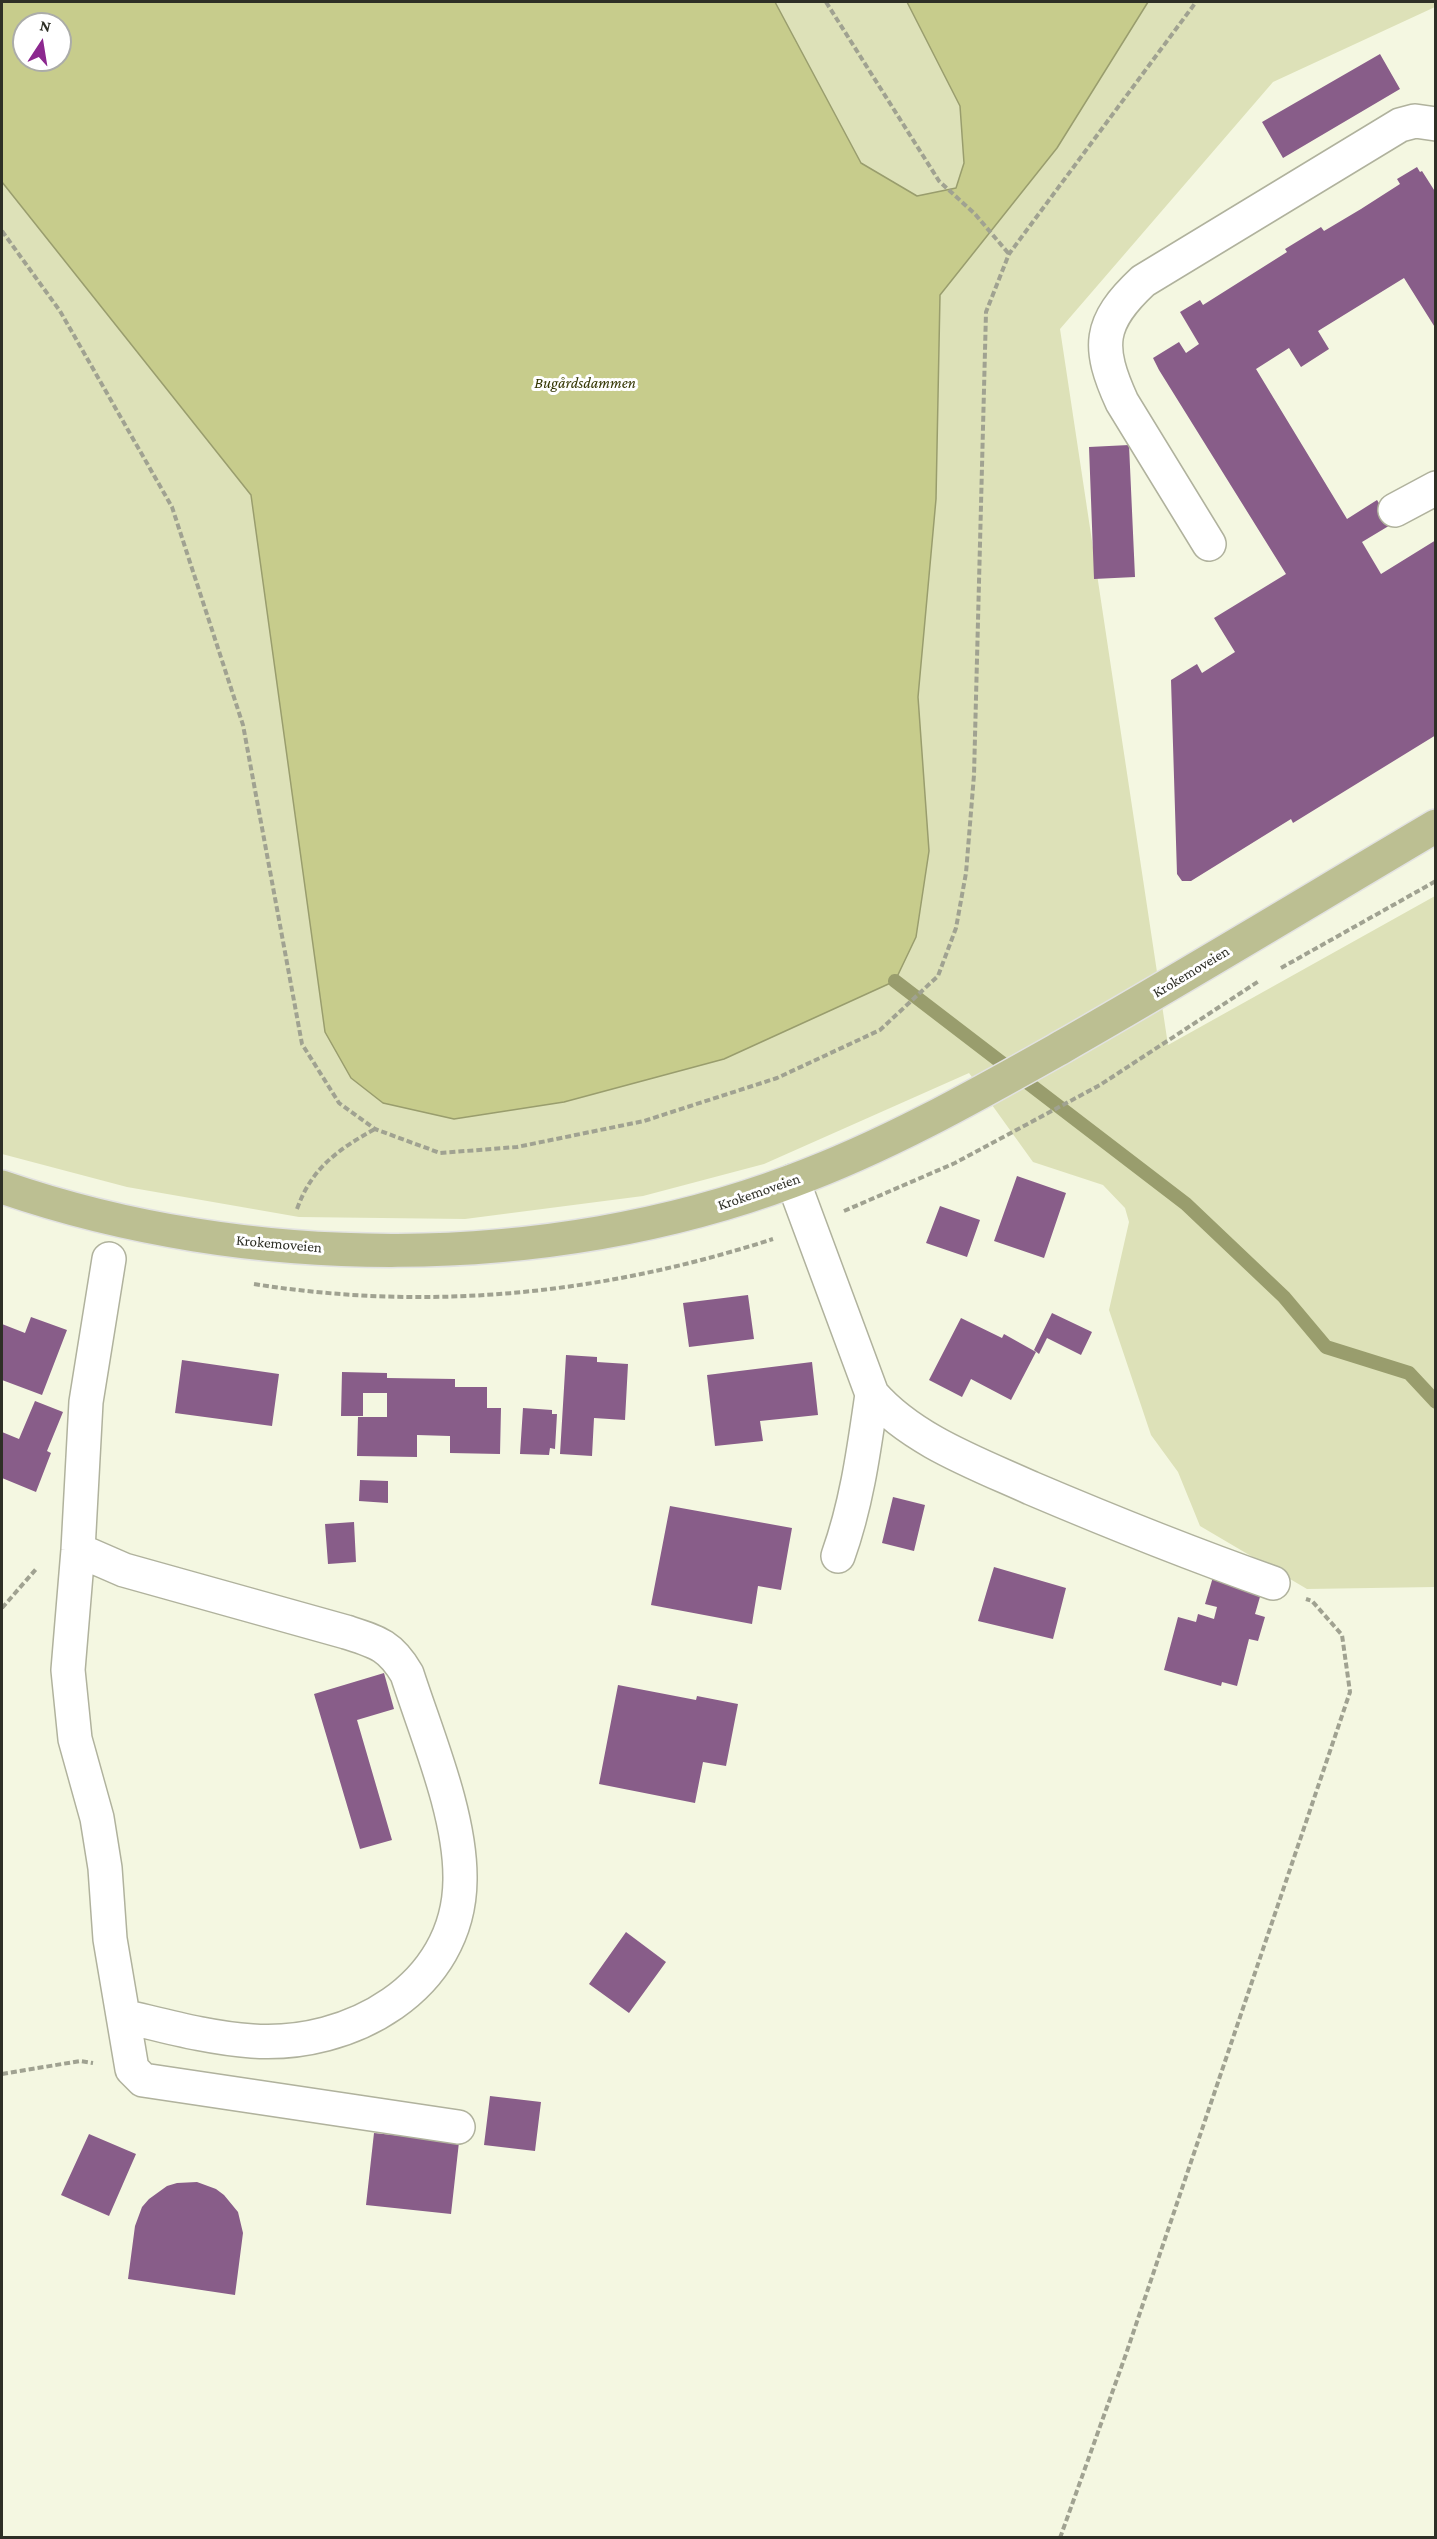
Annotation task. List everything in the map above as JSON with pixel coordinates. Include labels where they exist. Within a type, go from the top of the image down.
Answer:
[{"type":"main road","name":"Krokemoveien","points":[[2,1187],[99,1217],[188,1235],[262,1244],[379,1250],[533,1242],[674,1218],[734,1202],[793,1181],[914,1128],[1006,1078],[1436,826]]},
{"type":"lane","points":[[1209,544],[1122,402],[1111,378],[1106,360],[1105,340],[1111,319],[1124,299],[1143,281],[1400,125],[1416,121],[1436,124]]},
{"type":"lane","points":[[1395,510],[1436,488]]},
{"type":"lane","points":[[793,1181],[872,1394],[887,1411],[947,1449],[1097,1516],[1273,1584]]},
{"type":"lane","points":[[110,1258],[86,1402],[78,1550],[68,1671],[70,1711],[75,1739],[100,1838],[105,1868],[110,1939],[132,2069],[143,2080],[458,2127]]},
{"type":"lane","points":[[838,1556],[849,1525],[859,1479],[872,1394]]},
{"type":"lane","points":[[78,1550],[124,1570],[346,1632],[375,1641],[389,1649],[398,1658],[407,1674],[447,1800],[459,1854],[458,1906],[451,1934],[438,1960],[420,1982],[381,2013],[318,2035],[255,2042],[211,2037],[123,2016]]},
{"type":"path","points":[[826,2],[939,181],[975,214],[1009,254]]},
{"type":"path","points":[[2,231],[60,311],[172,507],[243,725],[302,1044],[339,1104],[375,1129],[440,1153],[517,1147],[644,1121],[777,1078],[880,1030],[938,976],[956,928],[966,873],[975,775],[986,312],[1009,254],[1196,2]]},
{"type":"path","points":[[1278,969],[1436,881]]},
{"type":"path","points":[[955,1163],[1100,1085],[1268,975]]},
{"type":"path","points":[[296,1213],[319,1170],[341,1148],[375,1129]]},
{"type":"path","points":[[1060,2538],[1126,2354],[1350,1692],[1342,1635],[1312,1602],[1273,1584]]},
{"type":"path","points":[[2,2074],[80,2061],[132,2069]]},
{"type":"shaded area","points":[[775,2],[907,2],[960,106],[964,163],[956,189],[917,196],[861,163]]},
{"type":"shaded area","points":[[1148,2],[1435,2],[1435,7],[1273,82],[1060,329],[1168,1045],[1435,896],[1435,1587],[1307,1589],[1200,1526],[1178,1472],[1151,1435],[1109,1310],[1129,1222],[1125,1208],[1103,1185],[1033,1162],[969,1073],[764,1164],[643,1196],[465,1219],[299,1217],[127,1187],[2,1154],[2,182],[251,495],[325,1032],[383,1103],[454,1119],[564,1102],[929,851],[918,697],[936,499],[940,295],[1057,148]]},
{"type":"water","name":"Bugårdsdammen","points":[[2,2],[775,2],[861,163],[917,196],[956,188],[964,163],[960,106],[907,2],[1148,2],[1057,148],[940,295],[936,499],[918,697],[929,851],[916,937],[895,981],[724,1059],[564,1102],[454,1119],[383,1103],[351,1078],[325,1032],[251,495],[2,182]]},
{"type":"building","points":[[1380,54],[1400,89],[1283,158],[1262,122]]},
{"type":"building","points":[[1417,167],[1436,193],[1436,329],[1404,278],[1318,331],[1329,349],[1301,367],[1289,348],[1256,369],[1347,519],[1377,500],[1392,524],[1362,542],[1381,574],[1436,540],[1436,735],[1293,823],[1291,819],[1191,881],[1182,881],[1177,874],[1171,680],[1197,664],[1202,673],[1235,652],[1214,618],[1286,574],[1153,358],[1179,342],[1186,353],[1199,344],[1180,312],[1200,300],[1203,305],[1287,252],[1285,249],[1321,227],[1324,231],[1361,209],[1400,184],[1397,179]]},
{"type":"building","points":[[1129,445],[1135,577],[1094,579],[1089,447]]},
{"type":"building","points":[[1017,1176],[1066,1193],[1044,1258],[994,1241]]},
{"type":"building","points":[[940,1206],[980,1220],[967,1257],[926,1243]]},
{"type":"building","points":[[748,1295],[754,1339],[689,1347],[683,1303]]},
{"type":"building","points":[[1052,1313],[1092,1332],[1081,1355],[1047,1338],[1039,1354],[1034,1350]]},
{"type":"building","points":[[31,1317],[67,1330],[42,1395],[2,1380],[2,1324],[25,1333]]},
{"type":"building","points":[[961,1318],[1002,1338],[1004,1334],[1036,1352],[1011,1400],[971,1379],[962,1397],[929,1380]]},
{"type":"building","points":[[566,1355],[597,1357],[597,1362],[628,1364],[625,1420],[594,1418],[592,1456],[560,1454]]},
{"type":"building","points":[[182,1360],[279,1374],[272,1426],[175,1413]]},
{"type":"building","points":[[812,1362],[818,1415],[760,1421],[763,1441],[715,1446],[707,1375]]},
{"type":"building","points":[[342,1372],[387,1373],[387,1378],[455,1379],[455,1387],[487,1387],[487,1408],[501,1408],[500,1454],[450,1453],[450,1436],[417,1435],[417,1457],[357,1456],[358,1417],[387,1417],[387,1393],[363,1393],[363,1416],[341,1416]]},
{"type":"building","points":[[35,1401],[63,1412],[47,1451],[51,1453],[36,1492],[2,1478],[2,1432],[19,1439]]},
{"type":"building","points":[[523,1408],[552,1410],[552,1414],[557,1414],[555,1449],[550,1448],[549,1455],[520,1454]]},
{"type":"building","points":[[360,1480],[388,1481],[388,1503],[359,1501]]},
{"type":"building","points":[[893,1497],[925,1505],[914,1551],[882,1543]]},
{"type":"building","points":[[670,1506],[792,1528],[781,1590],[758,1586],[752,1624],[651,1605]]},
{"type":"building","points":[[354,1522],[356,1562],[328,1564],[325,1524]]},
{"type":"building","points":[[994,1567],[1066,1588],[1053,1639],[978,1621]]},
{"type":"building","points":[[1213,1577],[1262,1590],[1255,1614],[1265,1617],[1258,1641],[1249,1639],[1237,1686],[1222,1682],[1221,1686],[1164,1670],[1178,1617],[1196,1622],[1198,1614],[1214,1619],[1217,1607],[1205,1604]]},
{"type":"building","points":[[384,1673],[394,1709],[357,1720],[392,1840],[360,1849],[314,1694]]},
{"type":"building","points":[[618,1685],[696,1700],[697,1696],[738,1704],[726,1766],[703,1762],[695,1803],[599,1784]]},
{"type":"building","points":[[626,1932],[666,1962],[629,2013],[589,1984]]},
{"type":"building","points":[[490,2096],[541,2102],[535,2151],[484,2145]]},
{"type":"building","points":[[374,2133],[459,2142],[451,2214],[366,2205]]},
{"type":"building","points":[[89,2134],[136,2154],[109,2216],[61,2195]]},
{"type":"building","points":[[197,2182],[216,2189],[238,2212],[243,2233],[235,2295],[128,2279],[135,2226],[142,2207],[167,2186]]},
{"type":"waterway","points":[[895,981],[1186,1204],[1284,1297],[1326,1347],[1409,1373],[1436,1402]]}]
